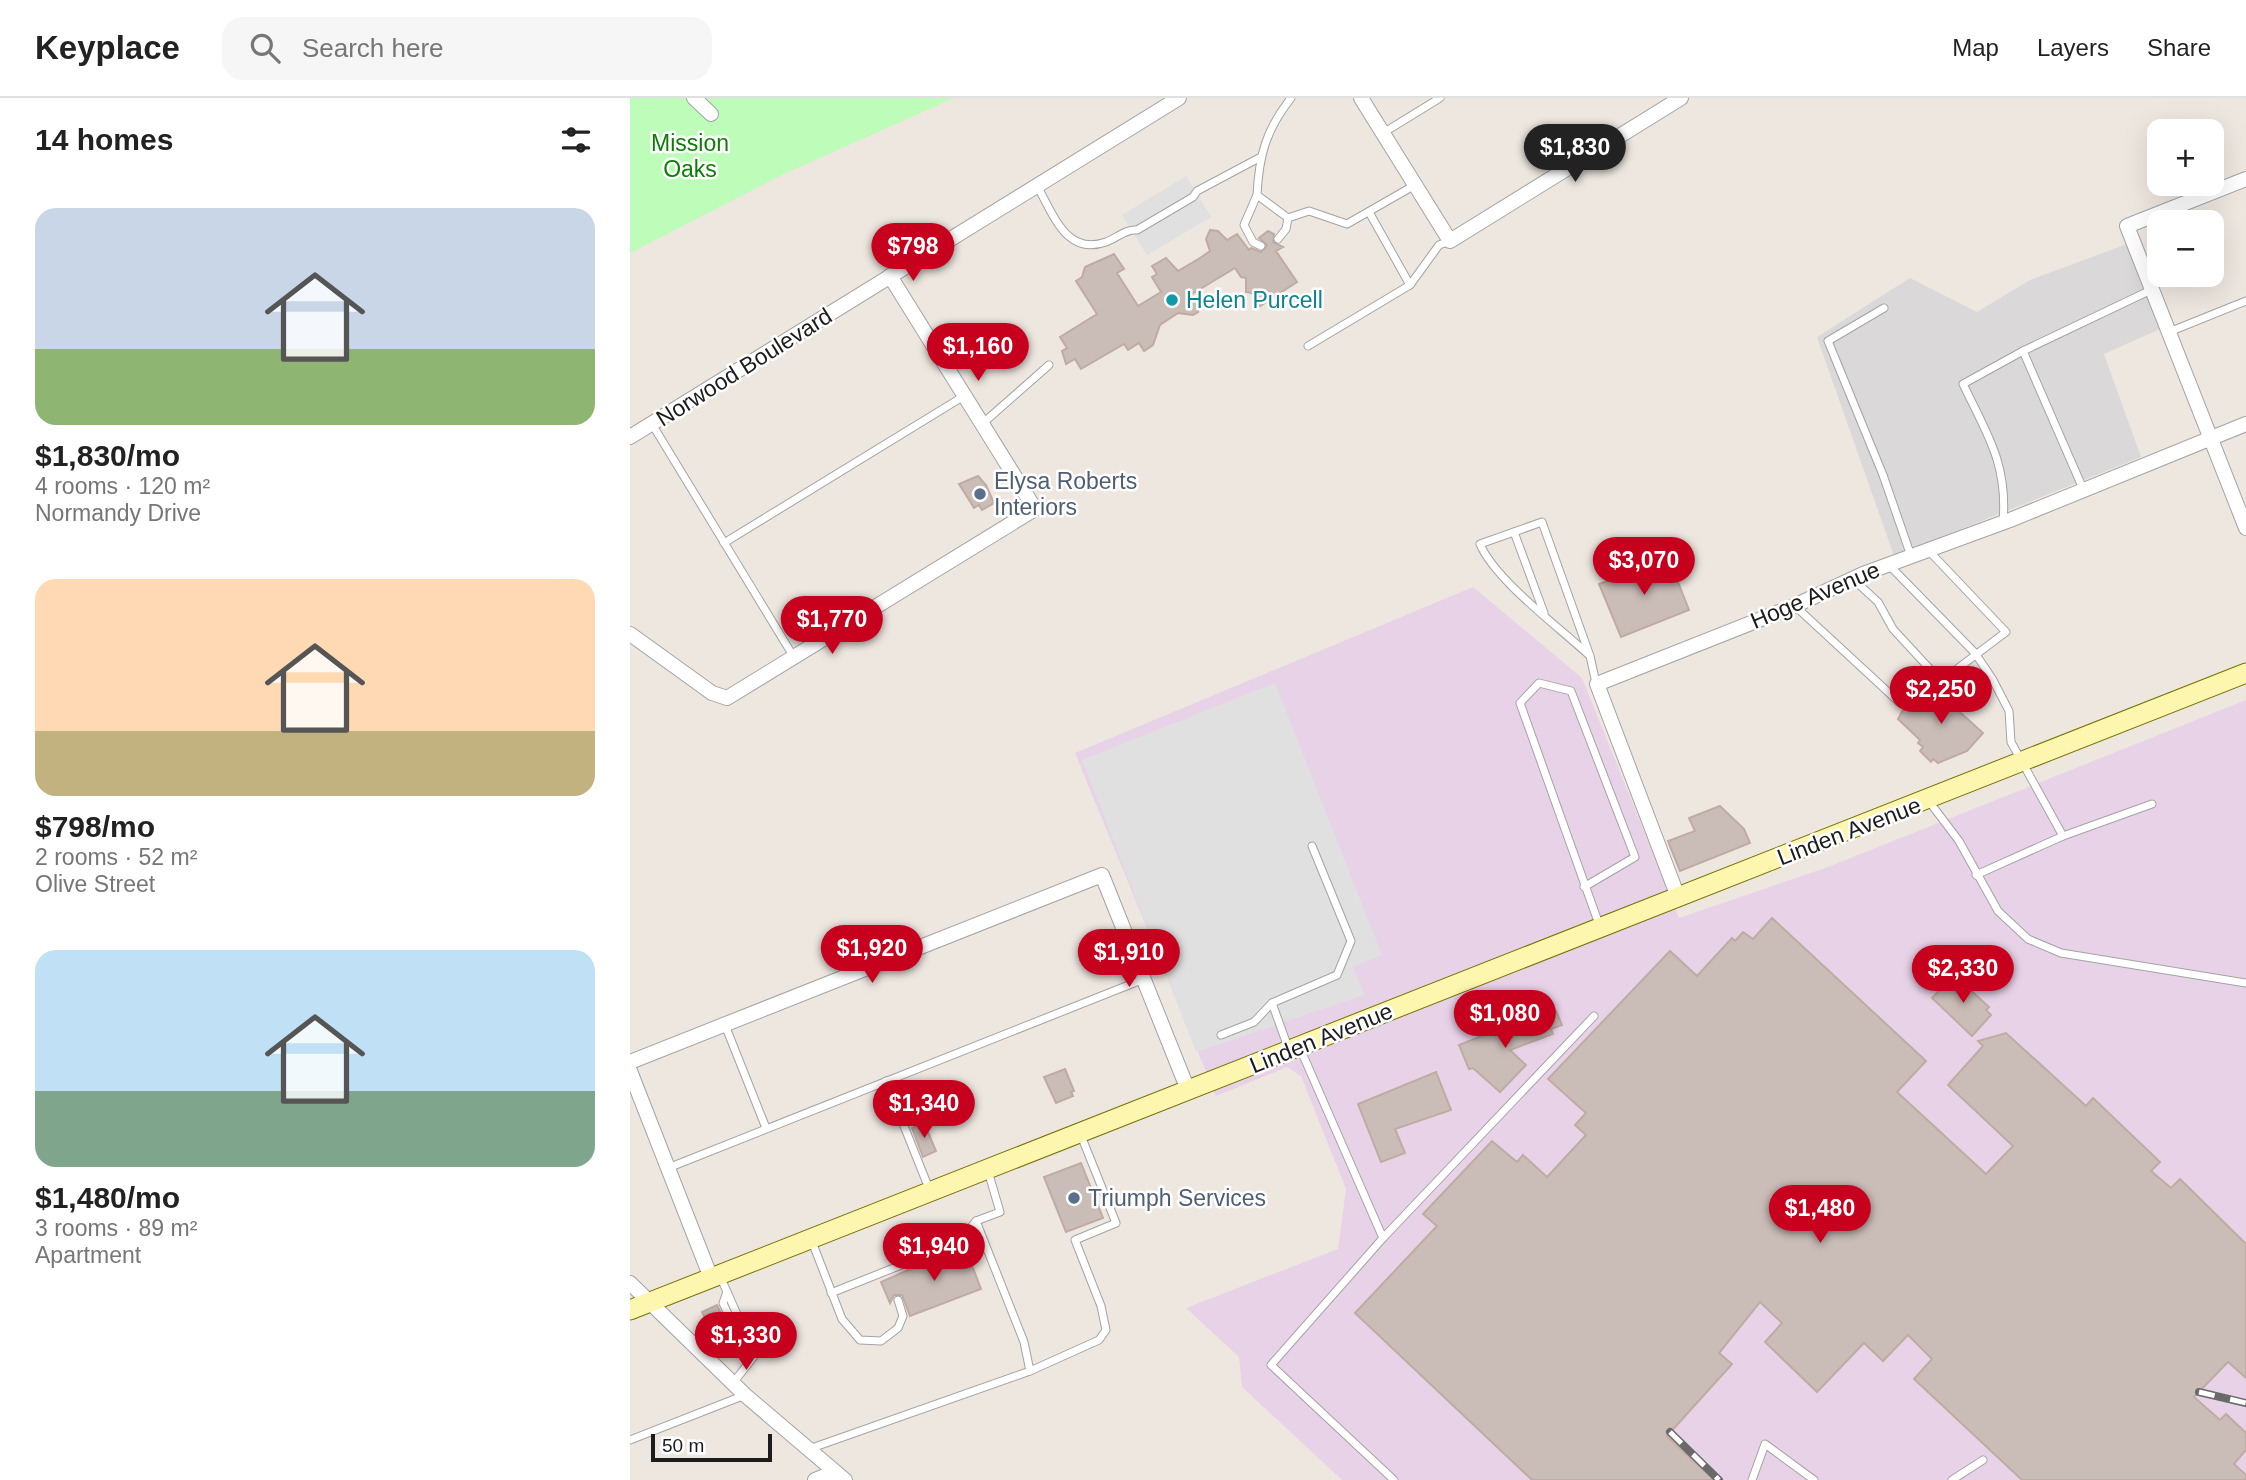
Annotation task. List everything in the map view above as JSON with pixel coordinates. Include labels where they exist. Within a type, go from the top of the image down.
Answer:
[{"type":"street","points":[[694,98],[710,114]]},
{"type":"street","name":"Norwood Boulevard","points":[[630,437],[1178,98]]},
{"type":"street","points":[[1361,98],[1450,241],[1681,98]]},
{"type":"street","points":[[2246,179],[2127,226],[2246,528]]},
{"type":"street","points":[[630,634],[712,693],[727,698],[795,659],[1035,509],[890,276]]},
{"type":"street","name":"Hoge Avenue","points":[[1597,684],[1794,606],[1888,564],[2084,491],[2246,424]]},
{"type":"street","name":"Linden Avenue","points":[[630,1310],[719,1282],[810,1238],[2246,673]]},
{"type":"street","points":[[1597,684],[1678,897]]},
{"type":"street","points":[[630,1062],[1102,875],[1188,1090]]},
{"type":"street","points":[[630,1071],[668,1168],[719,1282]]},
{"type":"street","points":[[630,1283],[745,1395],[840,1476]]},
{"type":"street","points":[[816,1480],[840,1476]]},
{"type":"lane","points":[[1261,246],[1253,242],[1244,225],[1257,195],[1259,158],[1263,144],[1291,98]]},
{"type":"lane","points":[[1382,134],[1440,98]]},
{"type":"lane","points":[[1037,186],[1066,235],[1073,242],[1091,246],[1129,230],[1137,230],[1193,197],[1197,191],[1259,158]]},
{"type":"lane","points":[[1289,218],[1309,211],[1346,224],[1415,185]]},
{"type":"lane","points":[[1257,195],[1289,218]]},
{"type":"lane","points":[[1369,212],[1410,285]]},
{"type":"lane","points":[[1278,239],[1286,229],[1289,218]]},
{"type":"lane","points":[[1307,346],[1410,285],[1439,245],[1450,241]]},
{"type":"lane","points":[[2003,522],[2004,479],[1994,447],[1963,384],[2023,351],[2151,290]]},
{"type":"lane","points":[[2168,333],[2246,301]]},
{"type":"lane","points":[[1884,308],[1828,341],[1883,475],[1911,556]]},
{"type":"lane","points":[[2023,351],[2084,491]]},
{"type":"lane","points":[[982,424],[1049,365]]},
{"type":"lane","points":[[724,543],[964,396]]},
{"type":"lane","points":[[652,424],[795,659]]},
{"type":"lane","points":[[1591,656],[1485,556],[1480,544],[1542,522],[1591,656],[1597,684]]},
{"type":"lane","points":[[1514,532],[1545,613]]},
{"type":"lane","points":[[1794,606],[1900,703],[1941,681],[2006,632],[1928,550]]},
{"type":"lane","points":[[1888,564],[1975,653],[2010,711],[2011,742],[2063,836]]},
{"type":"lane","points":[[1854,580],[1878,602],[1893,629],[1941,681]]},
{"type":"lane","points":[[1584,887],[1635,857],[1571,691],[1539,683],[1521,703],[1584,887],[1600,928]]},
{"type":"lane","points":[[1927,800],[1959,841],[1998,911],[2028,939],[2060,953],[2246,983]]},
{"type":"lane","points":[[1976,875],[2063,836],[2152,804]]},
{"type":"lane","points":[[1221,1035],[1254,1022],[1272,1003],[1338,975],[1351,941],[1312,846]]},
{"type":"lane","points":[[668,1168],[1143,979]]},
{"type":"lane","points":[[1272,1003],[1383,1238]]},
{"type":"lane","points":[[1394,1480],[1271,1365],[1383,1238],[1594,1016]]},
{"type":"lane","points":[[724,1024],[766,1128]]},
{"type":"lane","points":[[886,1081],[930,1191]]},
{"type":"lane","points":[[895,1105],[913,1098]]},
{"type":"lane","points":[[808,1449],[1030,1371],[1098,1340],[1105,1330],[1101,1306],[1074,1240],[1116,1223],[1080,1133]]},
{"type":"lane","points":[[831,1293],[959,1242],[976,1221],[1000,1212],[987,1169]]},
{"type":"lane","points":[[976,1221],[1024,1342],[1030,1371]]},
{"type":"lane","points":[[810,1238],[831,1293],[851,1333],[860,1340],[881,1341],[898,1328],[903,1316],[898,1300]]},
{"type":"lane","points":[[886,1270],[889,1279]]},
{"type":"lane","points":[[719,1282],[755,1355],[733,1383]]},
{"type":"lane","points":[[630,1440],[745,1395]]},
{"type":"lane","points":[[1752,1480],[1765,1444],[1814,1480]]},
{"type":"lane","points":[[1952,1480],[1983,1460]]},
{"type":"shaded area","points":[[1186,176],[1211,217],[1147,255],[1122,215]]},
{"type":"shaded area","points":[[2127,244],[2160,329],[2104,354],[2141,457],[1894,556],[1817,337],[1910,278],[1977,312],[2030,280]]},
{"type":"shaded area","points":[[1473,587],[1582,678],[1679,918],[1828,867],[2246,700],[2246,1480],[1342,1480],[1242,1387],[1239,1357],[1186,1308],[1338,1249],[1346,1189],[1301,1076],[1287,1067],[1216,1096],[1075,753]]},
{"type":"shaded area","points":[[1275,683],[1382,955],[1353,967],[1364,995],[1196,1052],[1082,760]]},
{"type":"green space","name":"Mission Oaks","points":[[630,98],[954,98],[784,174],[630,253]]},
{"type":"building","name":"Helen Purcell","points":[[1210,230],[1218,231],[1227,240],[1237,234],[1249,250],[1251,248],[1261,252],[1267,245],[1259,238],[1268,231],[1274,234],[1273,242],[1283,247],[1276,251],[1297,282],[1260,306],[1252,293],[1246,292],[1246,278],[1241,277],[1235,268],[1192,294],[1199,307],[1198,312],[1193,315],[1178,313],[1160,325],[1153,345],[1144,351],[1139,343],[1128,350],[1124,344],[1081,369],[1075,359],[1066,364],[1062,351],[1067,348],[1060,337],[1097,314],[1076,281],[1082,277],[1085,267],[1114,254],[1124,269],[1117,273],[1138,306],[1161,292],[1152,277],[1157,274],[1152,266],[1166,258],[1178,271],[1200,258],[1210,251],[1206,239]]},
{"type":"building","points":[[978,476],[986,485],[994,503],[982,510],[979,505],[974,508],[959,484]]},
{"type":"building","points":[[1668,557],[1689,610],[1621,637],[1599,584]]},
{"type":"building","points":[[1960,685],[1965,700],[1951,704],[1983,733],[1967,751],[1938,763],[1933,759],[1931,762],[1920,751],[1923,747],[1918,743],[1920,740],[1898,719],[1904,708],[1915,702],[1923,709],[1939,692]]},
{"type":"building","points":[[1720,806],[1744,829],[1750,843],[1680,871],[1668,841],[1695,831],[1689,818]]},
{"type":"building","points":[[1772,918],[1926,1061],[1897,1092],[1986,1174],[2013,1146],[1948,1085],[1983,1046],[1978,1041],[2006,1033],[2086,1106],[2093,1098],[2160,1162],[2151,1171],[2171,1188],[2180,1179],[2246,1244],[2246,1378],[2228,1362],[2194,1397],[2220,1420],[2226,1414],[2246,1433],[2246,1450],[2234,1464],[2246,1475],[2246,1480],[2022,1480],[1914,1379],[1932,1359],[1908,1335],[1883,1361],[1864,1343],[1817,1392],[1765,1342],[1782,1323],[1760,1302],[1719,1353],[1732,1364],[1667,1436],[1714,1480],[1532,1480],[1355,1313],[1437,1226],[1423,1214],[1492,1141],[1517,1162],[1523,1155],[1547,1177],[1586,1135],[1575,1125],[1586,1113],[1548,1079],[1670,951],[1697,976],[1732,938],[1735,941],[1743,932],[1753,939]]},
{"type":"building","points":[[1954,975],[1989,1007],[1986,1010],[1991,1015],[1972,1036],[1932,998]]},
{"type":"building","points":[[1556,1011],[1562,1025],[1551,1029],[1553,1034],[1510,1050],[1526,1065],[1500,1092],[1473,1068],[1469,1069],[1459,1045],[1494,1031],[1496,1035]]},
{"type":"building","points":[[1065,1069],[1074,1091],[1071,1092],[1073,1096],[1056,1103],[1044,1077]]},
{"type":"building","points":[[1436,1072],[1451,1110],[1395,1129],[1405,1153],[1381,1162],[1358,1104]]},
{"type":"building","points":[[924,1123],[936,1151],[923,1157],[912,1128]]},
{"type":"building","name":"Triumph Services","points":[[1081,1163],[1103,1218],[1066,1232],[1044,1177]]},
{"type":"building","points":[[921,1227],[929,1247],[899,1259],[891,1238]]},
{"type":"building","points":[[966,1250],[981,1289],[910,1316],[902,1295],[894,1295],[890,1303],[881,1282],[933,1259],[934,1262]]},
{"type":"building","points":[[717,1305],[731,1336],[723,1340],[721,1337],[715,1340],[702,1312]]},
{"type":"railway","points":[[2199,1392],[2246,1403]]},
{"type":"railway","points":[[1670,1432],[1719,1480]]},
{"type":"place","name":"Helen Purcell","points":[[1172,300]]},
{"type":"place","name":"Elysa Roberts Interiors","points":[[980,494]]},
{"type":"place","name":"Triumph Services","points":[[1074,1198]]}]
